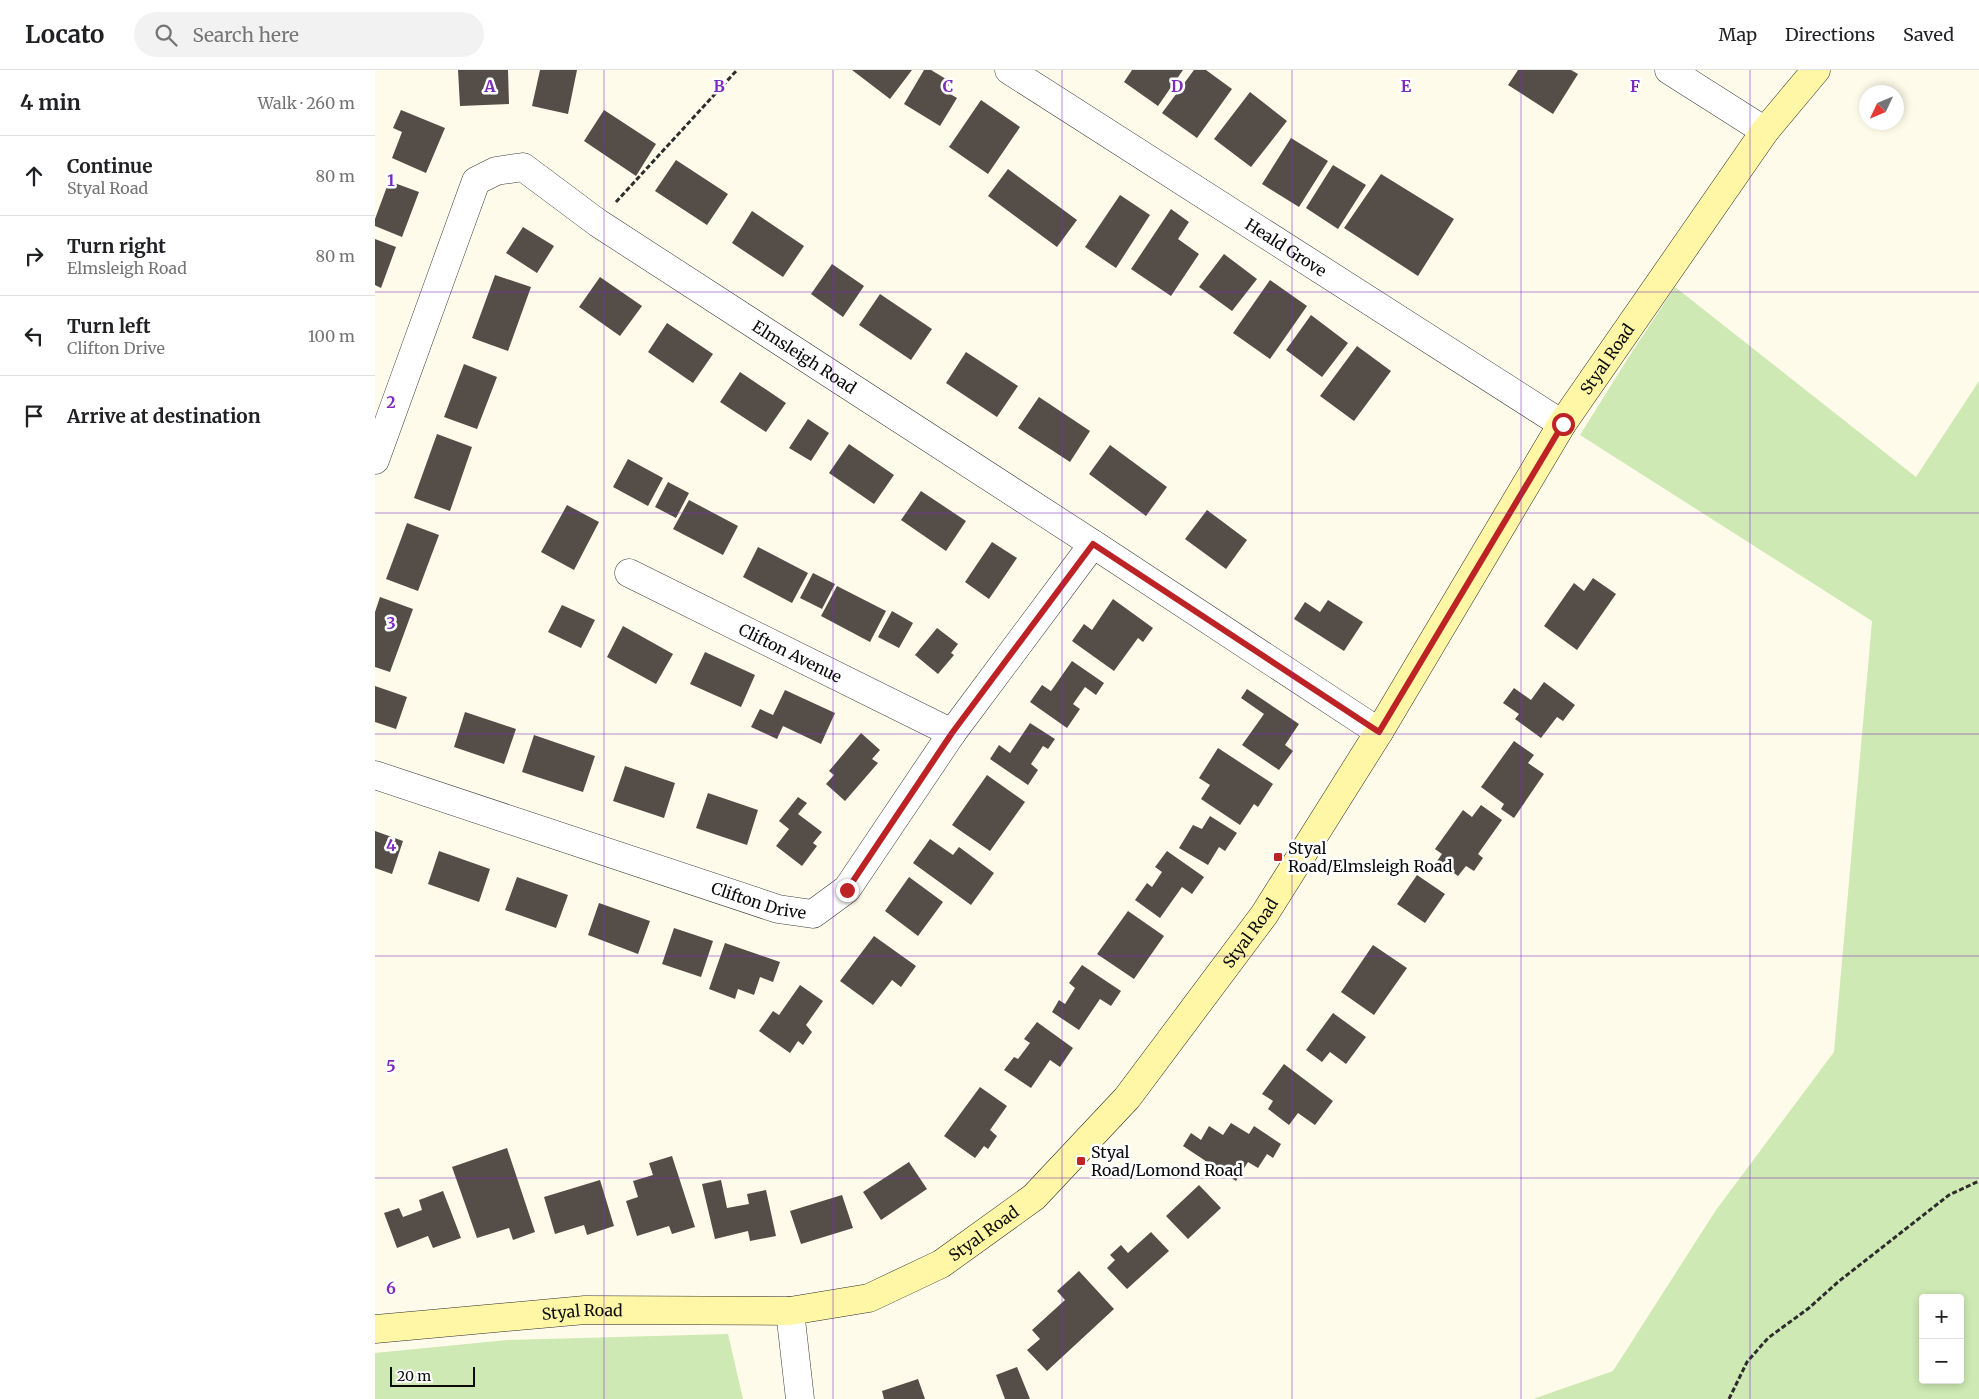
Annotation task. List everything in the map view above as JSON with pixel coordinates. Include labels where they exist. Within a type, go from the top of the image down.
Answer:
[{"type":"main road","name":"Styal Road","points":[[375,1329],[585,1310],[790,1311],[869,1298],[941,1264],[1034,1197],[1127,1098],[1264,915],[1379,732],[1563,424],[1765,131],[1816,70]]},
{"type":"street","name":"Heald Grove","points":[[1009,70],[1563,424]]},
{"type":"street","points":[[1669,70],[1765,131]]},
{"type":"street","name":"Elmsleigh Road","points":[[375,460],[477,180],[496,171],[523,167],[598,222],[1379,732]]},
{"type":"street","name":"Clifton Drive","points":[[375,775],[778,909],[813,914],[847,890],[952,733],[1093,544]]},
{"type":"street","name":"Clifton Avenue","points":[[629,573],[952,733]]},
{"type":"street","points":[[790,1311],[800,1399]]},
{"type":"path","points":[[598,222],[737,70]]},
{"type":"path","points":[[1729,1399],[1747,1362],[1768,1338],[1809,1308],[1838,1282],[1949,1195],[1979,1181]]},
{"type":"green space","points":[[1675,287],[1916,477],[1979,381],[1979,1399],[1533,1399],[1613,1371],[1716,1210],[1834,1052],[1872,621],[1580,435]]},
{"type":"green space","points":[[728,1334],[743,1399],[375,1399],[375,1353],[507,1340]]},
{"type":"building","points":[[458,70],[508,70],[509,104],[460,106]]},
{"type":"building","points":[[540,70],[577,70],[568,114],[532,106]]},
{"type":"building","points":[[852,70],[912,70],[890,99]]},
{"type":"building","points":[[924,70],[931,70],[951,82],[945,91],[957,98],[940,126],[904,104]]},
{"type":"building","points":[[1132,70],[1183,70],[1158,106],[1124,82]]},
{"type":"building","points":[[1194,70],[1206,70],[1232,89],[1197,138],[1162,113]]},
{"type":"building","points":[[1518,70],[1571,70],[1578,74],[1553,114],[1508,85]]},
{"type":"building","points":[[1250,92],[1287,121],[1251,167],[1214,139]]},
{"type":"building","points":[[981,100],[1020,127],[988,174],[949,147]]},
{"type":"building","points":[[401,110],[445,128],[426,173],[392,158],[402,132],[393,128]]},
{"type":"building","points":[[604,110],[656,144],[636,176],[584,141]]},
{"type":"building","points":[[1291,138],[1328,161],[1299,207],[1262,184]]},
{"type":"building","points":[[676,160],[728,194],[707,225],[655,191]]},
{"type":"building","points":[[1333,165],[1366,185],[1338,229],[1306,208]]},
{"type":"building","points":[[1008,169],[1077,220],[1057,247],[988,196]]},
{"type":"building","points":[[1381,174],[1454,219],[1418,276],[1344,228]]},
{"type":"building","points":[[389,181],[419,192],[402,237],[375,226],[375,219]]},
{"type":"building","points":[[1120,195],[1150,215],[1116,268],[1085,247]]},
{"type":"building","points":[[1171,209],[1189,222],[1178,239],[1199,254],[1171,296],[1131,269]]},
{"type":"building","points":[[752,211],[804,246],[783,277],[732,243]]},
{"type":"building","points":[[523,227],[554,246],[537,273],[506,253]]},
{"type":"building","points":[[375,239],[396,247],[381,288],[375,285]]},
{"type":"building","points":[[1224,254],[1257,279],[1232,311],[1199,287]]},
{"type":"building","points":[[832,264],[864,286],[843,317],[811,294]]},
{"type":"building","points":[[495,275],[531,287],[508,351],[472,338]]},
{"type":"building","points":[[600,277],[642,306],[620,336],[579,307]]},
{"type":"building","points":[[1270,280],[1307,306],[1270,359],[1233,333]]},
{"type":"building","points":[[880,294],[932,329],[911,360],[859,325]]},
{"type":"building","points":[[1311,315],[1348,343],[1322,377],[1286,350]]},
{"type":"building","points":[[667,323],[713,354],[693,383],[648,352]]},
{"type":"building","points":[[1357,346],[1391,371],[1354,421],[1320,396]]},
{"type":"building","points":[[966,352],[1018,386],[997,417],[946,383]]},
{"type":"building","points":[[464,364],[497,377],[477,429],[444,417]]},
{"type":"building","points":[[740,372],[786,403],[766,432],[720,402]]},
{"type":"building","points":[[1039,397],[1090,431],[1070,462],[1018,428]]},
{"type":"building","points":[[808,419],[829,433],[811,461],[789,448]]},
{"type":"building","points":[[437,434],[472,447],[450,511],[414,498]]},
{"type":"building","points":[[849,444],[894,475],[874,504],[829,473]]},
{"type":"building","points":[[1110,445],[1167,487],[1146,516],[1089,474]]},
{"type":"building","points":[[628,459],[663,478],[648,506],[613,487]]},
{"type":"building","points":[[668,482],[689,493],[676,518],[655,507]]},
{"type":"building","points":[[921,491],[966,521],[946,551],[901,520]]},
{"type":"building","points":[[689,500],[738,526],[723,555],[673,529]]},
{"type":"building","points":[[567,505],[599,522],[574,570],[541,552]]},
{"type":"building","points":[[1207,510],[1247,540],[1226,569],[1185,539]]},
{"type":"building","points":[[407,523],[439,535],[418,591],[386,579]]},
{"type":"building","points":[[992,542],[1017,558],[989,599],[965,582]]},
{"type":"building","points":[[758,547],[808,573],[792,603],[743,577]]},
{"type":"building","points":[[813,573],[835,584],[822,609],[800,598]]},
{"type":"building","points":[[1593,578],[1616,594],[1577,650],[1544,626],[1574,583],[1584,591]]},
{"type":"building","points":[[837,586],[886,611],[870,642],[821,616]]},
{"type":"building","points":[[380,597],[413,609],[390,672],[375,667],[375,612]]},
{"type":"building","points":[[1113,599],[1153,628],[1143,642],[1138,638],[1114,671],[1072,641],[1084,624],[1092,630]]},
{"type":"building","points":[[1328,600],[1363,622],[1344,651],[1294,619],[1305,602],[1320,612]]},
{"type":"building","points":[[562,605],[595,620],[581,648],[548,632]]},
{"type":"building","points":[[892,611],[913,623],[899,648],[878,637]]},
{"type":"building","points":[[623,626],[673,654],[656,684],[607,657]]},
{"type":"building","points":[[937,628],[958,644],[951,653],[954,655],[938,674],[915,655]]},
{"type":"building","points":[[705,652],[755,675],[741,707],[690,684]]},
{"type":"building","points":[[1072,661],[1104,683],[1096,695],[1085,687],[1073,704],[1080,709],[1067,728],[1030,702],[1042,685],[1051,691]]},
{"type":"building","points":[[1544,682],[1575,705],[1563,721],[1557,717],[1541,738],[1515,719],[1519,714],[1503,703],[1514,688],[1531,700]]},
{"type":"building","points":[[375,686],[407,697],[396,729],[375,722]]},
{"type":"building","points":[[1247,689],[1299,724],[1285,745],[1293,751],[1279,770],[1242,745],[1264,714],[1241,698]]},
{"type":"building","points":[[785,690],[835,713],[821,744],[783,726],[777,739],[751,727],[760,709],[773,715]]},
{"type":"building","points":[[465,712],[516,729],[504,764],[454,747]]},
{"type":"building","points":[[1030,723],[1055,739],[1048,749],[1043,746],[1031,764],[1038,770],[1028,785],[990,759],[999,745],[1010,753]]},
{"type":"building","points":[[861,733],[880,750],[872,759],[878,763],[845,801],[826,784],[834,775],[829,771]]},
{"type":"building","points":[[534,735],[595,756],[583,792],[522,772]]},
{"type":"building","points":[[1514,741],[1534,755],[1528,763],[1544,774],[1514,818],[1501,809],[1504,804],[1481,787]]},
{"type":"building","points":[[1218,748],[1273,784],[1258,807],[1254,804],[1240,825],[1201,799],[1210,785],[1199,778]]},
{"type":"building","points":[[625,766],[675,783],[664,818],[613,801]]},
{"type":"building","points":[[987,775],[1025,802],[990,851],[952,825]]},
{"type":"building","points":[[708,793],[758,810],[747,845],[696,828]]},
{"type":"building","points":[[798,797],[807,803],[798,814],[822,832],[813,843],[817,846],[802,866],[776,846],[789,829],[779,821]]},
{"type":"building","points":[[1481,805],[1502,820],[1478,854],[1483,858],[1474,871],[1466,866],[1458,876],[1437,861],[1442,854],[1435,849],[1463,810],[1472,817]]},
{"type":"building","points":[[1210,816],[1237,833],[1225,851],[1219,847],[1208,865],[1179,848],[1193,825],[1202,829]]},
{"type":"building","points":[[375,831],[403,841],[392,874],[375,868]]},
{"type":"building","points":[[930,839],[953,855],[959,847],[994,873],[971,905],[913,863]]},
{"type":"building","points":[[439,851],[490,869],[479,902],[428,884]]},
{"type":"building","points":[[1167,851],[1204,877],[1192,894],[1182,887],[1160,918],[1135,900],[1147,883],[1152,887],[1162,872],[1155,867]]},
{"type":"building","points":[[1417,875],[1445,894],[1425,923],[1397,904]]},
{"type":"building","points":[[517,877],[568,895],[556,928],[505,910]]},
{"type":"building","points":[[909,877],[943,902],[918,936],[885,911]]},
{"type":"building","points":[[599,903],[650,921],[638,954],[588,935]]},
{"type":"building","points":[[1128,911],[1164,936],[1134,979],[1097,954]]},
{"type":"building","points":[[674,928],[713,941],[701,977],[662,964]]},
{"type":"building","points":[[874,936],[916,966],[901,987],[892,980],[873,1005],[840,981]]},
{"type":"building","points":[[725,943],[780,962],[773,982],[760,977],[754,995],[738,989],[735,999],[709,989]]},
{"type":"building","points":[[1373,945],[1407,968],[1374,1015],[1341,992]]},
{"type":"building","points":[[1082,965],[1121,991],[1111,1006],[1100,999],[1079,1030],[1052,1012],[1059,1000],[1065,1004],[1075,988],[1069,983]]},
{"type":"building","points":[[800,985],[823,1001],[806,1025],[812,1032],[803,1045],[798,1041],[790,1053],[759,1031],[773,1011],[779,1015]]},
{"type":"building","points":[[1333,1013],[1366,1037],[1346,1064],[1330,1052],[1322,1062],[1306,1050]]},
{"type":"building","points":[[1037,1022],[1073,1048],[1060,1067],[1050,1060],[1031,1088],[1004,1070],[1014,1057],[1018,1059],[1030,1043],[1024,1039]]},
{"type":"building","points":[[1284,1064],[1333,1101],[1315,1125],[1298,1113],[1289,1125],[1268,1109],[1273,1101],[1262,1094]]},
{"type":"building","points":[[980,1087],[1007,1106],[990,1130],[997,1136],[988,1149],[984,1146],[975,1158],[944,1136]]},
{"type":"building","points":[[1231,1123],[1249,1134],[1254,1126],[1281,1144],[1273,1158],[1267,1154],[1258,1168],[1248,1162],[1236,1181],[1183,1146],[1191,1133],[1201,1140],[1209,1126],[1223,1135]]},
{"type":"building","points":[[507,1148],[535,1232],[513,1240],[509,1228],[477,1238],[452,1167]]},
{"type":"building","points":[[672,1156],[695,1227],[672,1234],[669,1226],[637,1236],[626,1201],[638,1197],[633,1181],[653,1175],[649,1163]]},
{"type":"building","points":[[909,1162],[927,1189],[881,1220],[863,1192]]},
{"type":"building","points":[[600,1180],[614,1226],[587,1235],[584,1225],[555,1234],[544,1197]]},
{"type":"building","points":[[721,1180],[727,1208],[749,1204],[747,1194],[766,1190],[776,1236],[750,1241],[748,1231],[715,1239],[702,1184]]},
{"type":"building","points":[[1199,1185],[1221,1208],[1188,1239],[1166,1216]]},
{"type":"building","points":[[443,1191],[461,1238],[433,1248],[428,1236],[397,1248],[384,1213],[399,1208],[403,1217],[422,1210],[419,1200]]},
{"type":"building","points":[[842,1195],[853,1228],[801,1244],[790,1211]]},
{"type":"building","points":[[1151,1232],[1169,1251],[1127,1289],[1107,1268],[1115,1260],[1110,1255],[1121,1245],[1128,1253]]},
{"type":"building","points":[[1079,1271],[1114,1309],[1047,1371],[1027,1350],[1040,1339],[1032,1330],[1065,1300],[1057,1291]]},
{"type":"building","points":[[1017,1367],[1030,1399],[1005,1399],[996,1375]]},
{"type":"building","points":[[918,1379],[925,1399],[884,1399],[882,1391]]},
{"type":"place","name":"Styal Road/Elmsleigh Road","points":[[1278,857]]},
{"type":"place","name":"Styal Road/Lomond Road","points":[[1081,1161]]},
{"type":"route","points":[[847,890],[952,733],[1093,544],[1379,732],[1563,424]]}]
